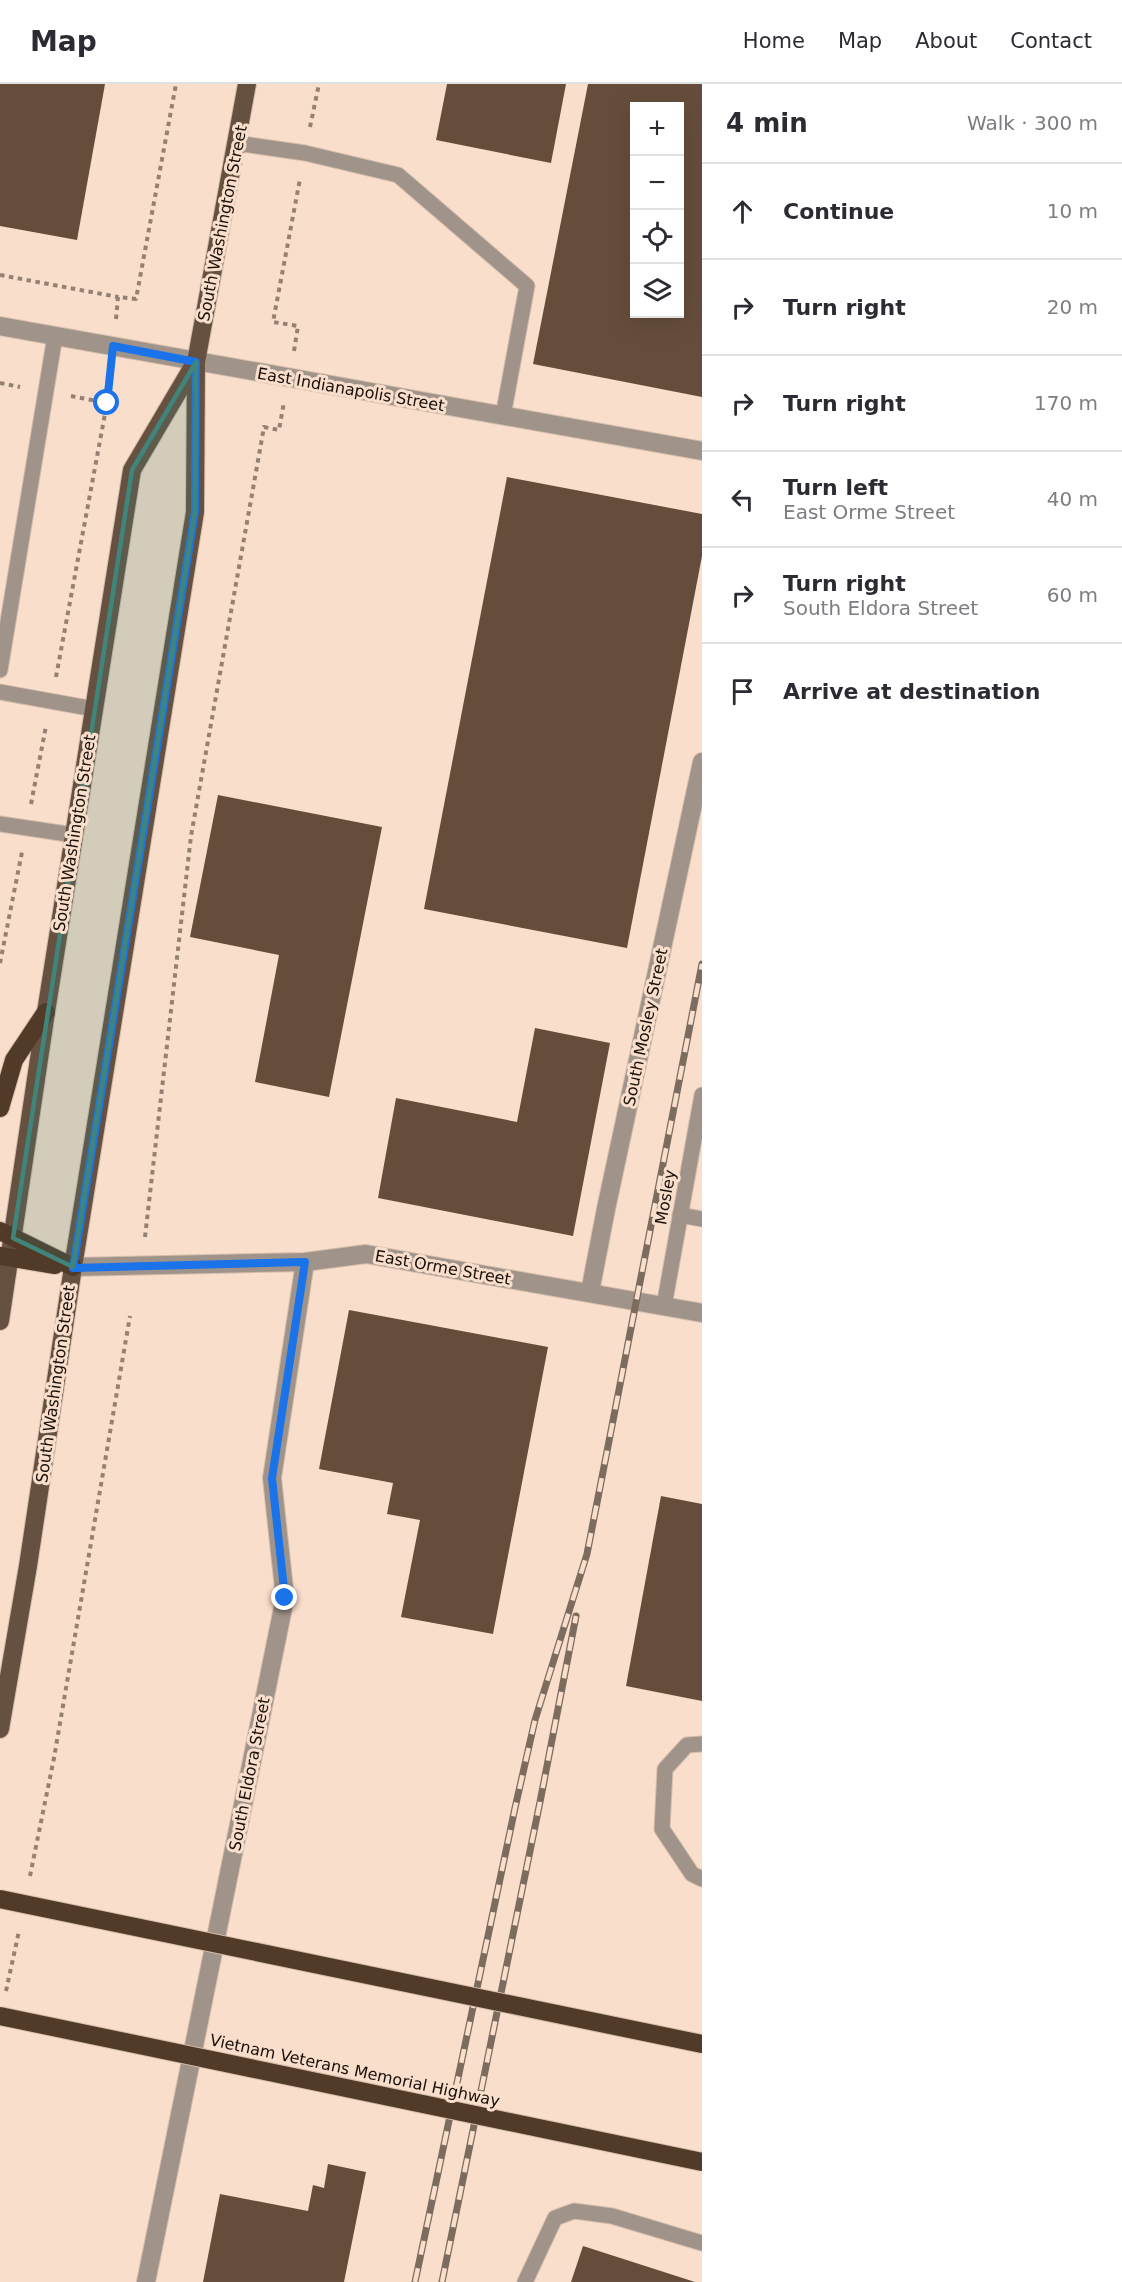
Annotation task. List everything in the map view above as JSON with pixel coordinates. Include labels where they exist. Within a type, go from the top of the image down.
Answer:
[{"type":"highway","points":[[0,1108],[14,1060],[46,1012]]},
{"type":"highway","points":[[7,1235],[73,1268]]},
{"type":"highway","points":[[5,1257],[73,1268]]},
{"type":"highway","points":[[0,1899],[702,2044]]},
{"type":"highway","name":"Vietnam Veterans Memorial Highway","points":[[2,2008],[702,2162]]},
{"type":"main road","name":"South Washington Street","points":[[0,1729],[28,1566],[73,1268],[195,512],[196,362],[248,84]]},
{"type":"main road","name":"South Washington Street","points":[[0,1322],[7,1235],[46,1012],[132,470],[196,362]]},
{"type":"street","name":"East Indianapolis Street","points":[[0,326],[702,451]]},
{"type":"street","name":"South Mosley Street","points":[[590,1292],[702,762]]},
{"type":"street","name":"East Orme Street","points":[[73,1268],[305,1262],[366,1254],[702,1313]]},
{"type":"street","name":"South Eldora Street","points":[[146,2282],[285,1598],[272,1478],[305,1262]]},
{"type":"lane","points":[[236,143],[305,153],[398,175],[527,286],[503,416]]},
{"type":"lane","points":[[0,670],[55,336]]},
{"type":"lane","points":[[0,692],[94,709]]},
{"type":"lane","points":[[0,824],[74,835]]},
{"type":"lane","name":"Mosley","points":[[664,1306],[702,1095]]},
{"type":"lane","points":[[680,1215],[702,1219]]},
{"type":"lane","points":[[702,1744],[687,1745],[664,1769],[662,1830],[692,1874],[702,1879]]},
{"type":"lane","points":[[525,2282],[555,2218],[574,2211],[612,2216],[702,2243]]},
{"type":"path","points":[[0,275],[136,300],[176,84]]},
{"type":"path","points":[[145,1238],[191,836],[264,427],[279,430],[298,326],[273,322],[318,84]]},
{"type":"path","points":[[0,963],[107,403],[118,297]]},
{"type":"path","points":[[28,1885],[54,1758],[130,1316]]},
{"type":"path","points":[[2,2008],[19,1931]]},
{"type":"highlighted area","points":[[196,362],[195,512],[73,1267],[13,1238],[132,470]]},
{"type":"building","points":[[0,84],[105,84],[77,240],[0,226]]},
{"type":"building","points":[[447,84],[566,84],[551,163],[436,140]]},
{"type":"building","points":[[588,84],[702,84],[702,397],[533,364]]},
{"type":"building","points":[[507,477],[702,514],[702,556],[627,948],[424,909]]},
{"type":"building","points":[[218,795],[382,827],[329,1097],[255,1082],[279,955],[190,937]]},
{"type":"building","points":[[535,1028],[610,1043],[573,1236],[378,1198],[396,1098],[517,1122]]},
{"type":"building","points":[[349,1310],[548,1347],[493,1634],[401,1617],[420,1520],[387,1514],[393,1483],[319,1469]]},
{"type":"building","points":[[661,1496],[702,1504],[702,1701],[626,1686]]},
{"type":"building","points":[[328,2164],[366,2172],[344,2282],[203,2282],[220,2194],[308,2211],[313,2185],[324,2188]]},
{"type":"building","points":[[583,2246],[695,2282],[571,2282]]},
{"type":"railway","points":[[415,2282],[535,1720],[587,1554],[702,964]]},
{"type":"railway","points":[[442,2282],[576,1616]]},
{"type":"route","points":[[107,403],[113,346],[196,362],[195,512],[73,1268],[305,1262],[272,1478],[285,1598]]}]
